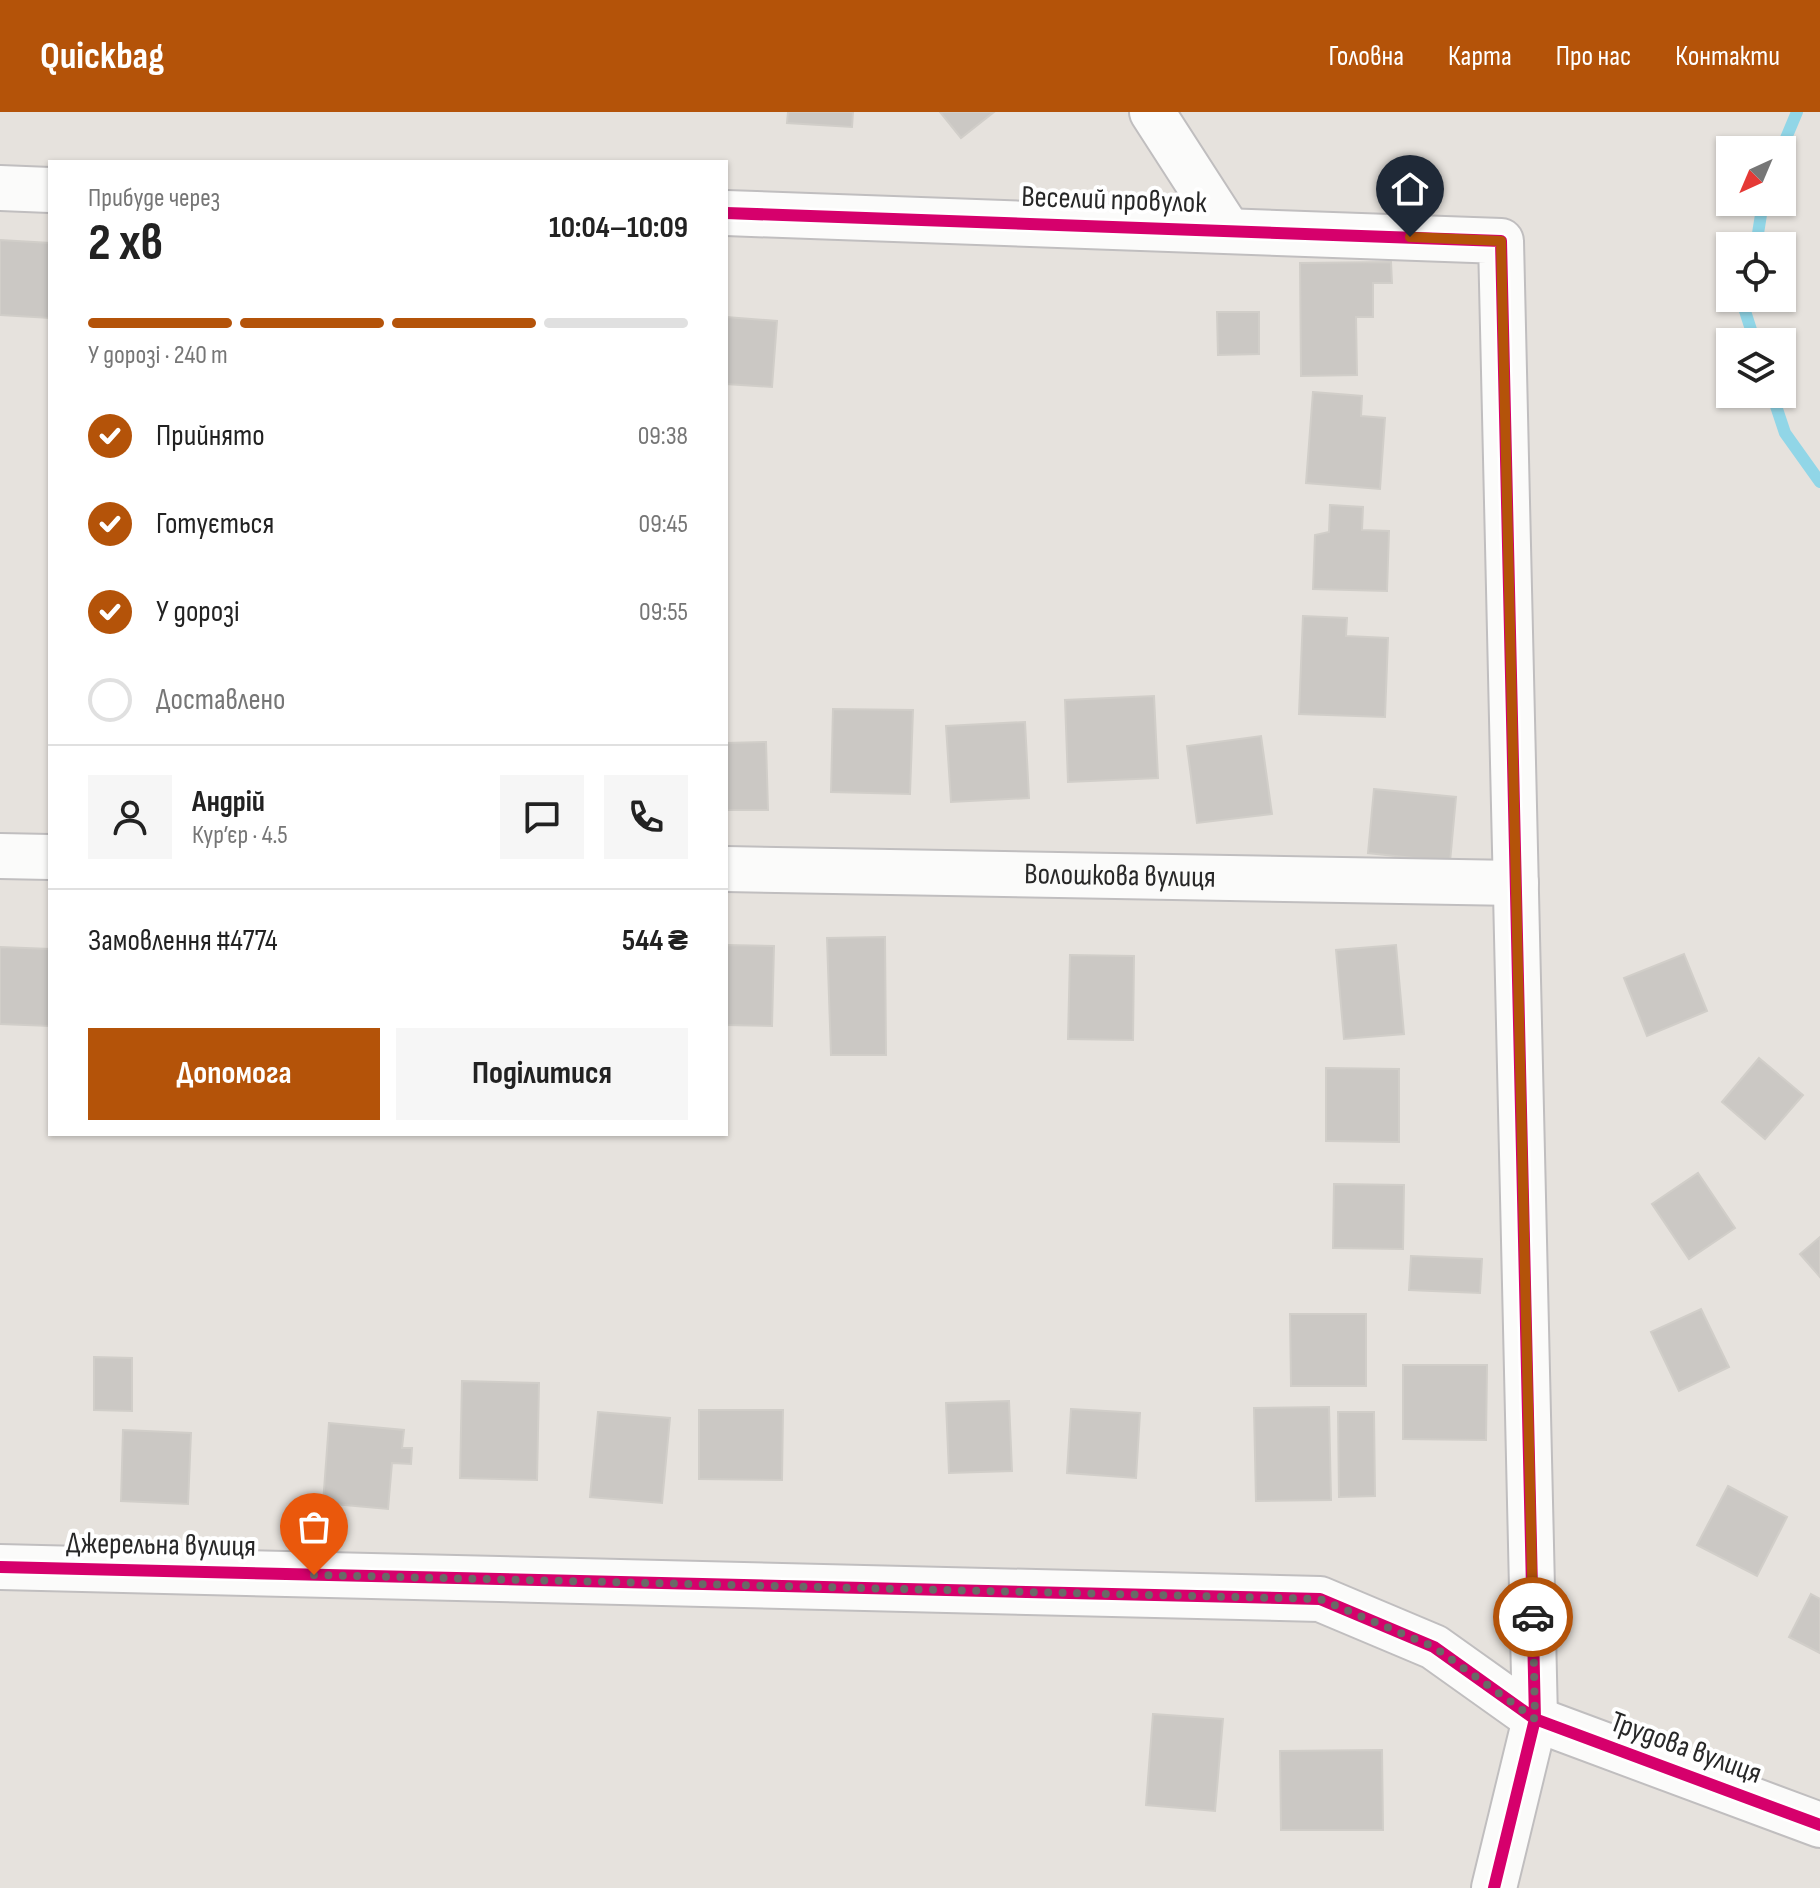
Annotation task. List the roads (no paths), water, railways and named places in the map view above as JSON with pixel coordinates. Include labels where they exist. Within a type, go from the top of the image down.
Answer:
[{"type":"street","points":[[1152,112],[1228,230]]},
{"type":"street","points":[[0,188],[48,190]]},
{"type":"street","name":"Веселий провулок","points":[[728,213],[1501,241],[1516,883]]},
{"type":"street","points":[[0,856],[48,857]]},
{"type":"street","name":"Волошкова вулиця","points":[[728,869],[1516,883]]},
{"type":"street","points":[[1494,1888],[1535,1719],[1516,883]]},
{"type":"street","name":"Джерельна вулиця","points":[[0,1567],[1320,1599],[1434,1647],[1535,1719]]},
{"type":"street","name":"Трудова вулиця","points":[[1535,1719],[1820,1825]]},
{"type":"waterway","points":[[1787,136],[1797,112]]},
{"type":"waterway","points":[[1758,232],[1761,216]]},
{"type":"waterway","points":[[1745,312],[1750,328]]},
{"type":"waterway","points":[[1777,408],[1785,433],[1820,482]]}]
